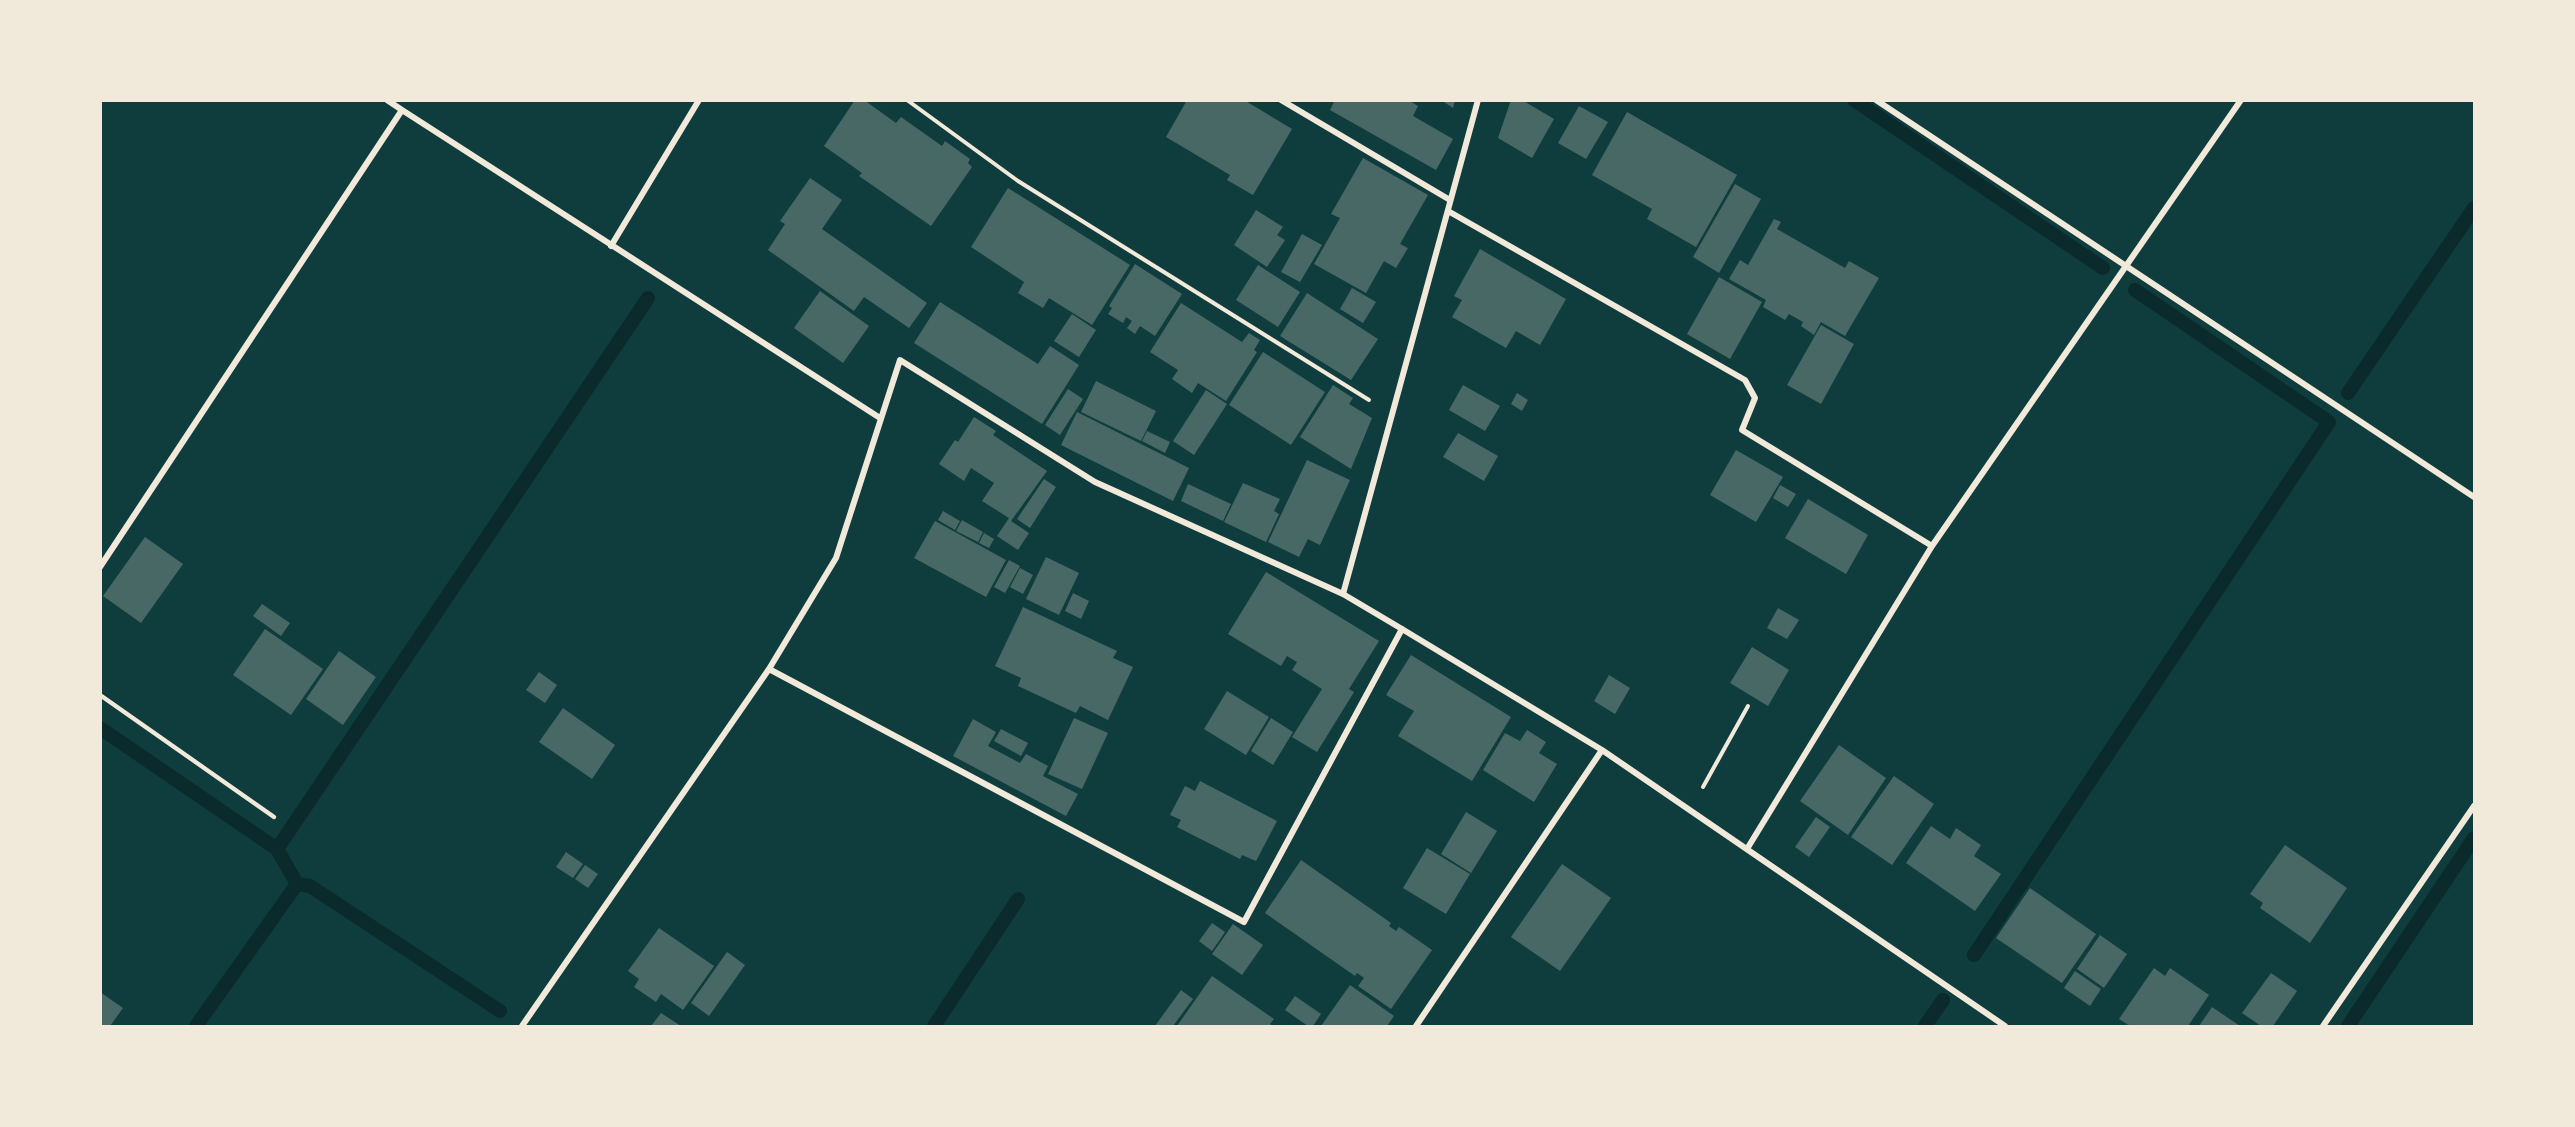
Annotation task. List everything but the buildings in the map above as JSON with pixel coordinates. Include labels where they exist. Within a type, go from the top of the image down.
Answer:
[{"type":"street","points":[[387,100],[880,418]]},
{"type":"street","points":[[611,246],[699,100]]},
{"type":"street","points":[[1281,100],[1450,200]]},
{"type":"street","points":[[1343,594],[1478,100]]},
{"type":"street","points":[[1876,100],[2475,497]]},
{"type":"street","points":[[1747,849],[1932,546],[2241,100]]},
{"type":"street","points":[[100,567],[402,110]]},
{"type":"street","points":[[1448,211],[1745,380],[1755,398],[1742,430],[1932,546]]},
{"type":"street","points":[[522,1026],[769,669],[836,558],[900,360],[1095,482],[1343,594],[1402,629],[1602,750],[2005,1026]]},
{"type":"street","points":[[769,669],[1244,922],[1402,629]]},
{"type":"street","points":[[1416,1026],[1602,750]]},
{"type":"street","points":[[2323,1026],[2475,806]]},
{"type":"lane","points":[[100,695],[274,817]]},
{"type":"path","points":[[907,100],[1018,181],[1392,415]]},
{"type":"path","points":[[1690,810],[1748,706]]},
{"type":"waterway","points":[[1854,100],[2103,268]]},
{"type":"waterway","points":[[2348,393],[2474,208]]},
{"type":"waterway","points":[[1974,955],[2329,422],[2135,290]]},
{"type":"waterway","points":[[277,849],[648,298]]},
{"type":"waterway","points":[[100,728],[277,849],[297,884],[196,1026]]},
{"type":"waterway","points":[[2348,1026],[2474,838]]},
{"type":"waterway","points":[[297,884],[310,886],[500,1011]]},
{"type":"waterway","points":[[934,1026],[1018,899]]},
{"type":"waterway","points":[[1925,1026],[1943,1000]]}]
